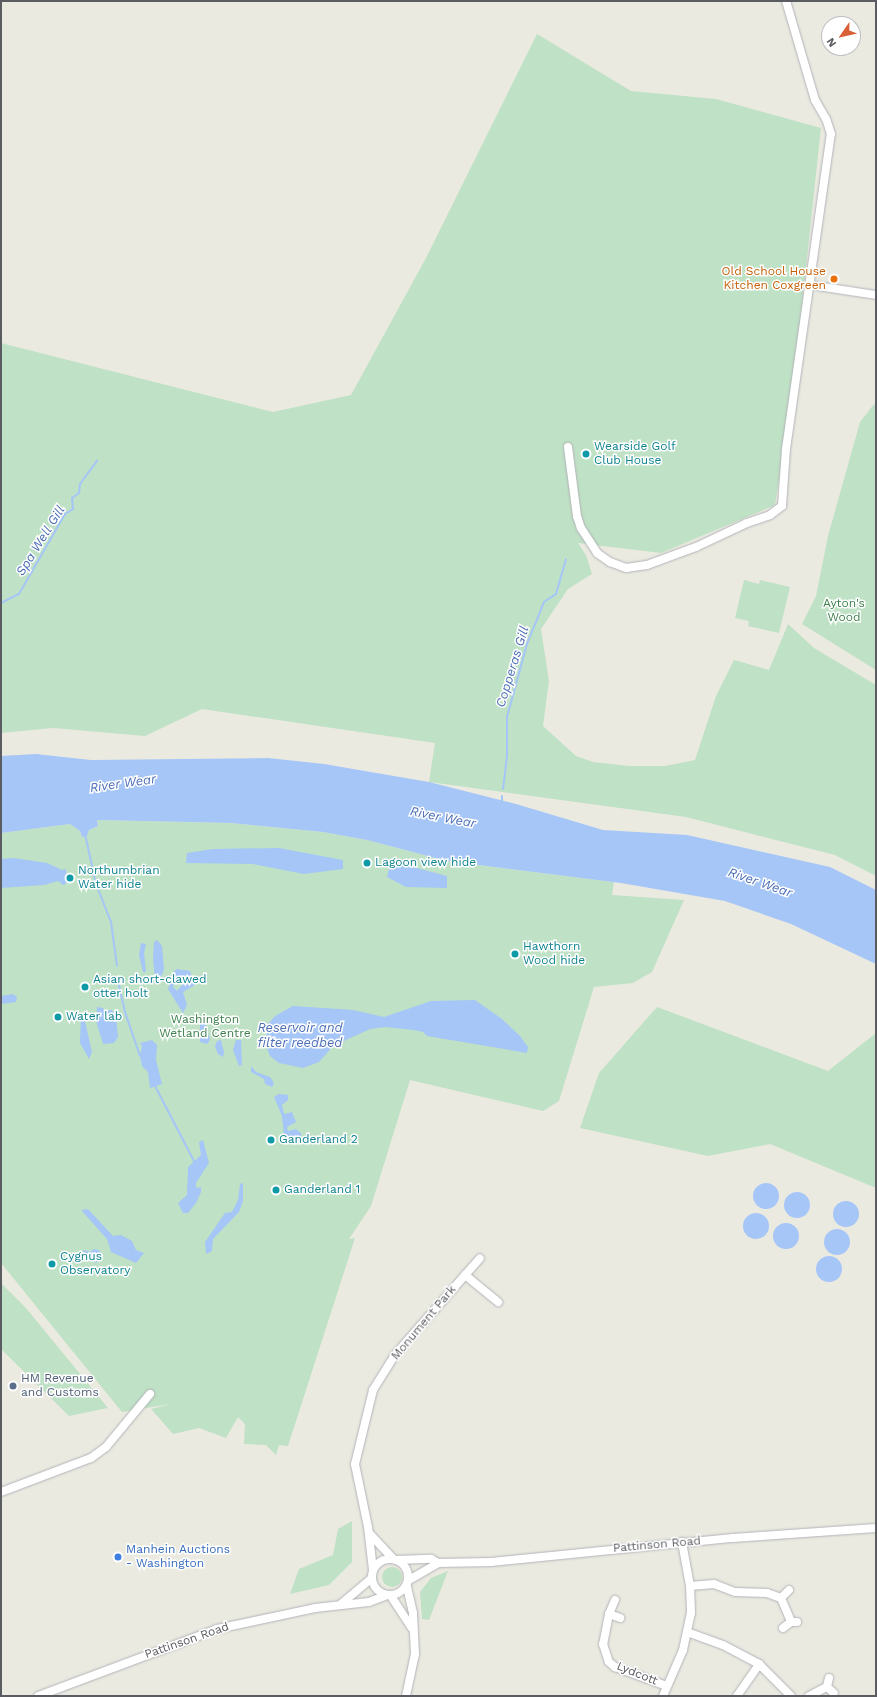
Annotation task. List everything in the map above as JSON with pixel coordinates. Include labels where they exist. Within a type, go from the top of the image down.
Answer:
[{"type":"street","points":[[568,447],[577,516],[588,541],[597,553],[610,562],[626,568],[647,565],[696,547],[780,509],[831,134],[815,100],[786,1]]},
{"type":"street","points":[[810,285],[876,295]]},
{"type":"street","name":"Monument Park","points":[[372,1574],[369,1533],[355,1464],[373,1390],[394,1356],[480,1258]]},
{"type":"street","name":"Monument Park","points":[[465,1275],[498,1302]]},
{"type":"street","points":[[1,1492],[91,1458],[117,1436],[125,1421],[150,1394]]},
{"type":"street","name":"Pattinson Road","points":[[395,1559],[431,1559],[438,1563],[491,1562],[682,1542],[876,1528]]},
{"type":"street","points":[[369,1533],[406,1568],[413,1613],[415,1654],[406,1696]]},
{"type":"street","points":[[663,1696],[682,1650],[691,1613],[690,1586],[682,1542]]},
{"type":"street","points":[[395,1559],[381,1561],[372,1574],[376,1589],[389,1596],[414,1631]]},
{"type":"street","name":"Pattinson Road","points":[[408,1583],[438,1563]]},
{"type":"street","name":"Pattinson Road","points":[[341,1604],[372,1574]]},
{"type":"street","points":[[389,1596],[400,1593],[408,1583]]},
{"type":"street","points":[[690,1586],[714,1584],[735,1592],[767,1592],[781,1598],[794,1622],[783,1628]]},
{"type":"street","points":[[781,1598],[788,1590]]},
{"type":"street","name":"Pattinson Road","points":[[38,1696],[217,1629],[274,1616],[341,1604],[370,1602],[389,1596]]},
{"type":"street","name":"Lydcott","points":[[615,1600],[603,1644],[608,1662],[615,1667],[667,1686]]},
{"type":"street","points":[[610,1614],[620,1618]]},
{"type":"street","points":[[687,1632],[723,1645],[759,1664],[791,1696]]},
{"type":"street","points":[[737,1696],[759,1664]]},
{"type":"street","points":[[827,1687],[829,1678]]},
{"type":"street","points":[[827,1687],[834,1693]]},
{"type":"street","points":[[809,1696],[827,1687]]},
{"type":"green space","points":[[537,34],[631,91],[716,99],[821,128],[793,388],[775,505],[661,553],[578,543],[586,555],[592,574],[568,589],[541,629],[549,681],[543,726],[576,756],[593,762],[629,766],[665,766],[695,760],[716,696],[734,660],[769,670],[788,624],[814,648],[876,685],[876,876],[835,855],[686,817],[429,782],[435,743],[202,709],[145,736],[53,728],[1,733],[1,343],[273,412],[351,395],[426,258]]},
{"type":"green space","name":"Ayton's Wood","points":[[874,404],[876,405],[876,670],[802,624],[816,596],[828,536],[860,422]]},
{"type":"green space","points":[[744,580],[759,584],[760,580],[790,587],[779,633],[748,626],[749,621],[735,618]]},
{"type":"green space","name":"Washington Wetland Centre","points":[[97,820],[231,823],[323,832],[367,840],[447,861],[614,882],[612,895],[684,900],[652,972],[633,983],[594,987],[559,1101],[543,1111],[410,1080],[371,1206],[349,1239],[355,1238],[288,1446],[279,1445],[276,1455],[266,1445],[244,1444],[245,1424],[238,1417],[226,1438],[199,1428],[173,1434],[151,1409],[171,1404],[122,1412],[1,1263],[1,833],[70,824],[80,831],[82,837],[87,836],[89,830],[98,826]]},
{"type":"green space","points":[[657,1007],[828,1071],[876,1033],[876,1188],[770,1144],[708,1156],[580,1128],[599,1073]]},
{"type":"green space","points":[[1,1283],[26,1308],[108,1408],[69,1416],[1,1349]]},
{"type":"green space","points":[[352,1521],[352,1562],[329,1585],[290,1594],[299,1569],[333,1555],[338,1529]]},
{"type":"green space","points":[[388,1567],[396,1567],[402,1573],[402,1581],[396,1587],[388,1587],[382,1581],[382,1573]]},
{"type":"green space","points":[[448,1571],[429,1620],[422,1619],[420,1592],[431,1578]]},
{"type":"water","name":"River Wear","points":[[36,754],[91,760],[268,758],[324,764],[429,782],[516,804],[603,830],[687,835],[830,867],[876,890],[876,964],[791,924],[725,901],[621,883],[447,861],[367,840],[323,832],[231,823],[97,820],[98,826],[89,830],[87,836],[82,837],[80,831],[70,824],[1,833],[1,756]]},
{"type":"water","points":[[279,848],[343,860],[343,869],[304,874],[253,864],[186,863],[187,853],[213,849]]},
{"type":"water","points":[[14,858],[47,863],[62,870],[66,869],[67,883],[63,885],[58,881],[44,885],[1,888],[1,859]]},
{"type":"water","points":[[390,865],[409,866],[447,876],[447,888],[406,887],[387,877]]},
{"type":"water","points":[[157,940],[162,946],[164,969],[160,980],[155,979],[153,958],[154,942]]},
{"type":"water","points":[[141,943],[146,944],[144,953],[146,972],[143,972],[139,955]]},
{"type":"water","points":[[177,969],[190,971],[195,985],[183,992],[187,1005],[183,1013],[168,989],[174,971]],"holes":[[[176,979],[181,979],[183,984],[177,991],[173,987]]]},
{"type":"water","points":[[13,994],[17,997],[16,1002],[1,1004],[1,996]]},
{"type":"water","name":"Reservoir and filter reedbed","points":[[475,1000],[502,1019],[520,1036],[528,1047],[527,1053],[427,1036],[423,1032],[414,1030],[385,1027],[370,1029],[333,1046],[319,1062],[303,1068],[279,1063],[270,1056],[266,1046],[267,1025],[275,1016],[293,1006],[353,1010],[384,1017],[431,1001]]},
{"type":"water","points":[[97,1007],[103,1008],[105,1011],[112,1010],[116,1016],[118,1037],[114,1043],[103,1044],[96,1021]]},
{"type":"water","points":[[81,1015],[84,1017],[92,1052],[89,1059],[80,1043]]},
{"type":"water","points":[[204,1019],[210,1040],[207,1044],[200,1042],[200,1022]]},
{"type":"water","points":[[152,1040],[157,1045],[156,1060],[162,1084],[150,1088],[148,1072],[142,1066],[140,1056],[142,1046],[140,1043]]},
{"type":"water","points":[[221,1040],[224,1052],[223,1057],[218,1054],[215,1047],[217,1041]]},
{"type":"water","points":[[236,1040],[241,1040],[242,1065],[239,1066],[233,1050]]},
{"type":"water","points":[[251,1066],[256,1072],[270,1077],[274,1083],[272,1087],[265,1084],[264,1079],[251,1072]]},
{"type":"water","points":[[279,1094],[288,1095],[288,1100],[282,1105],[284,1114],[292,1112],[296,1122],[287,1127],[288,1131],[296,1129],[301,1133],[301,1139],[297,1142],[288,1142],[284,1137],[282,1116],[274,1097]]},
{"type":"water","points":[[203,1140],[209,1163],[196,1183],[196,1188],[201,1187],[201,1192],[196,1203],[188,1213],[183,1213],[178,1203],[187,1195],[188,1167],[201,1155],[199,1142]]},
{"type":"water","points":[[243,1183],[243,1201],[239,1212],[213,1239],[212,1251],[206,1254],[205,1242],[225,1213],[232,1212],[238,1200],[240,1184]]},
{"type":"water","points":[[766,1183],[775,1187],[779,1196],[775,1205],[766,1209],[757,1205],[753,1196],[757,1187]]},
{"type":"water","points":[[797,1192],[806,1196],[810,1205],[806,1214],[797,1218],[788,1214],[784,1205],[788,1196]]},
{"type":"water","points":[[846,1201],[855,1205],[859,1214],[855,1223],[846,1227],[837,1223],[833,1214],[837,1205]]},
{"type":"water","points":[[88,1209],[113,1236],[121,1235],[132,1241],[136,1250],[144,1253],[136,1263],[111,1252],[107,1239],[81,1210]]},
{"type":"water","points":[[756,1213],[765,1217],[769,1226],[765,1235],[756,1239],[747,1235],[743,1226],[747,1217]]},
{"type":"water","points":[[786,1223],[795,1227],[799,1236],[795,1245],[786,1249],[777,1245],[773,1236],[777,1227]]},
{"type":"water","points":[[837,1229],[846,1233],[850,1242],[846,1251],[837,1255],[828,1251],[824,1242],[828,1233]]},
{"type":"water","points":[[94,1249],[99,1250],[102,1257],[96,1263],[84,1257],[83,1250],[90,1252]]},
{"type":"water","points":[[829,1256],[838,1260],[842,1269],[838,1278],[829,1282],[820,1278],[816,1269],[820,1260]]},
{"type":"waterway","name":"Spa Well Gill","points":[[1,603],[19,594],[65,514],[73,509],[72,498],[79,493],[80,484],[97,461]]},
{"type":"waterway","name":"Copperas Gill","points":[[503,789],[507,756],[507,717],[527,644],[544,602],[556,594],[566,559]]},
{"type":"waterway","name":"Copperas Gill","points":[[502,796],[502,803]]},
{"type":"waterway","points":[[85,834],[96,884],[111,922],[117,966]]},
{"type":"waterway","points":[[117,977],[126,1015],[140,1056]]},
{"type":"waterway","points":[[155,1086],[195,1163]]},
{"type":"place","name":"Old School House Kitchen Coxgreen","points":[[834,279]]},
{"type":"place","name":"Wearside Golf Club House","points":[[586,454]]},
{"type":"place","name":"Lagoon view hide","points":[[367,863]]},
{"type":"place","name":"Northumbrian Water hide","points":[[70,878]]},
{"type":"place","name":"Hawthorn Wood hide","points":[[515,954]]},
{"type":"place","name":"Asian short-clawed otter holt","points":[[85,987]]},
{"type":"place","name":"Water lab","points":[[58,1017]]},
{"type":"place","name":"Ganderland 2","points":[[271,1140]]},
{"type":"place","name":"Ganderland 1","points":[[276,1190]]},
{"type":"place","name":"Cygnus Observatory","points":[[52,1264]]},
{"type":"place","name":"HM Revenue and Customs","points":[[13,1386]]},
{"type":"place","name":"Manhein Auctions - Washington","points":[[118,1557]]}]
